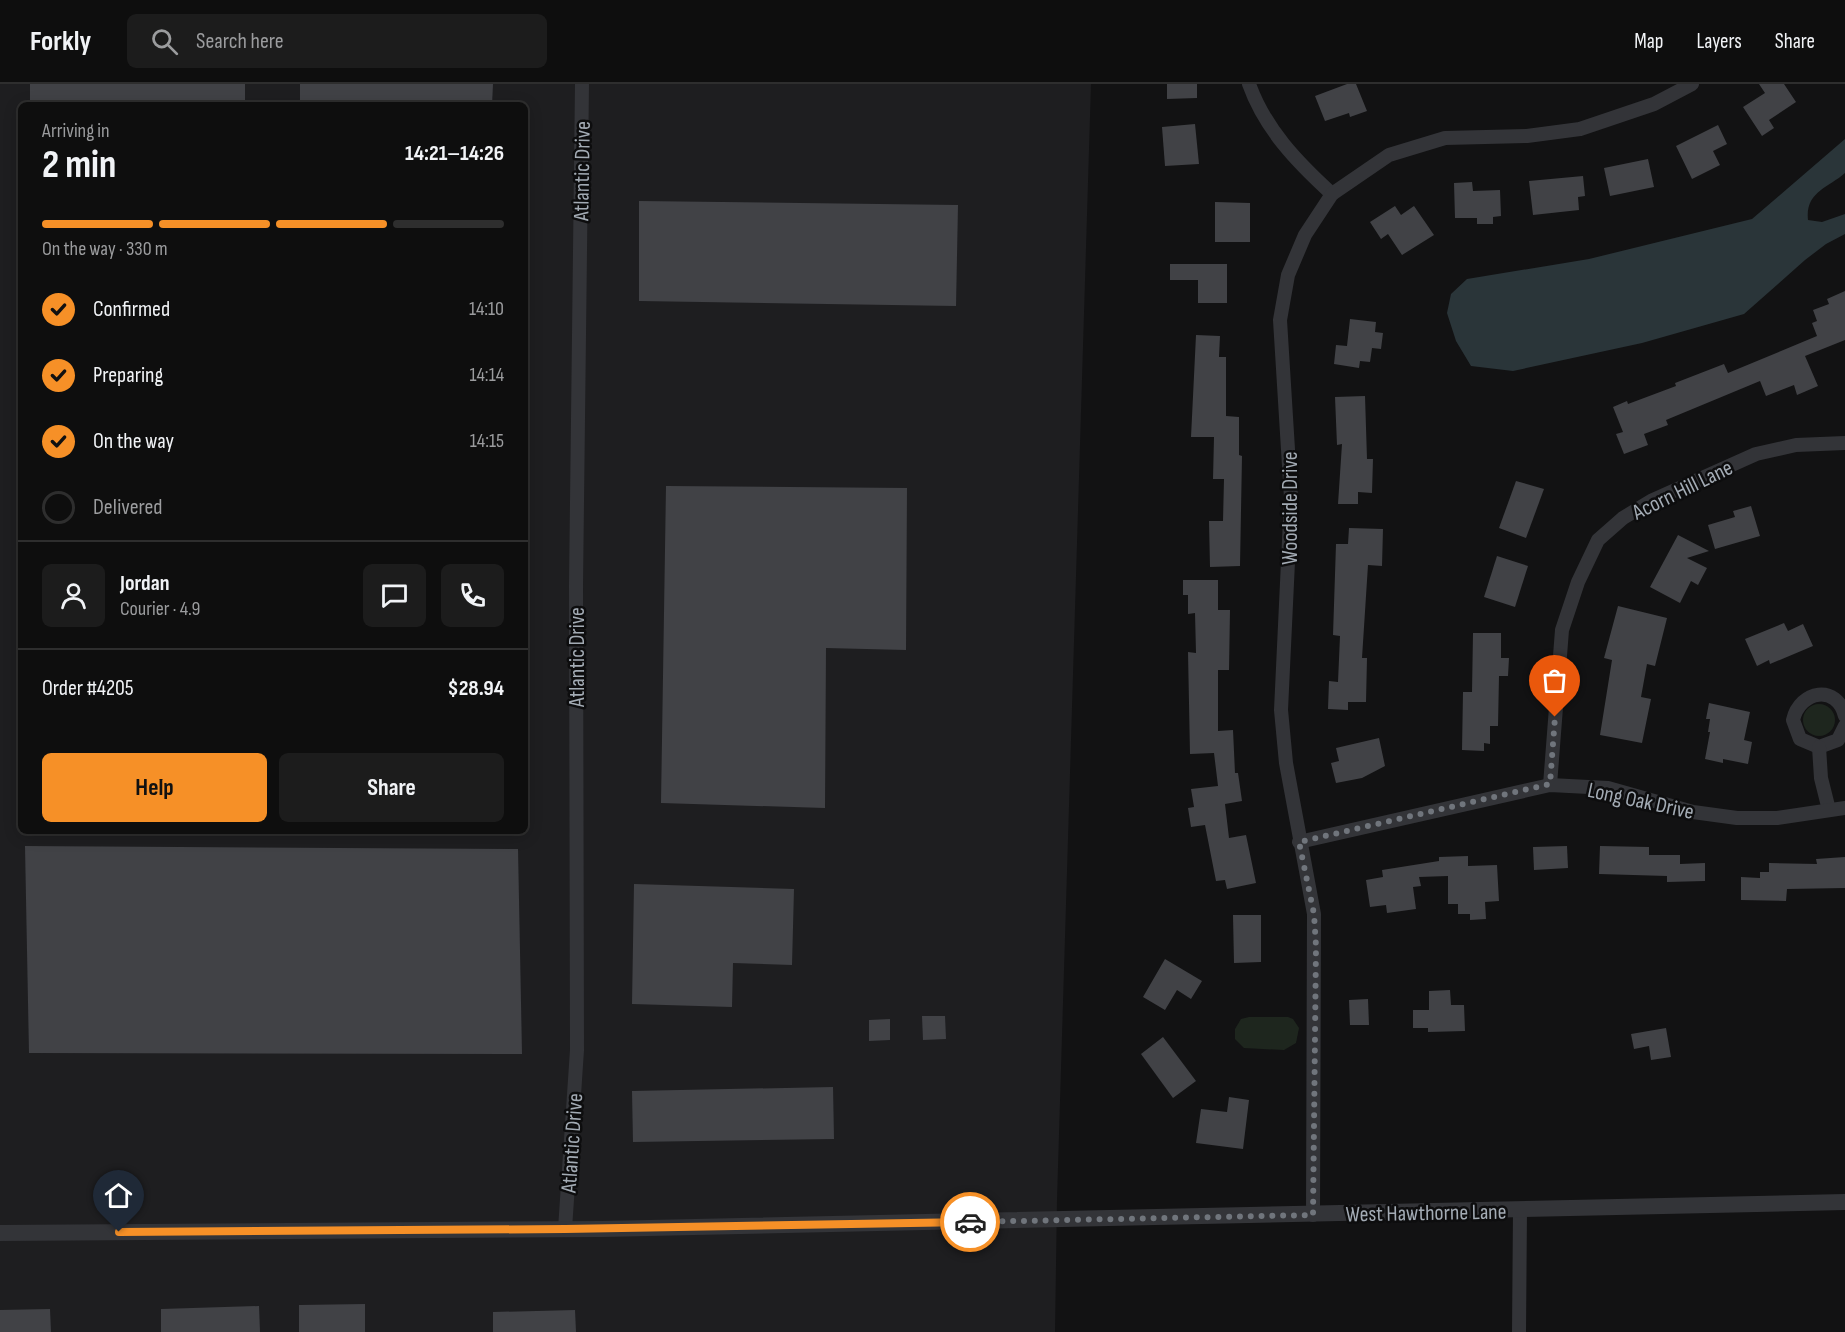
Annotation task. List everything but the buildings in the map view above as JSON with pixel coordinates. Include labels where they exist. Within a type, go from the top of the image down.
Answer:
[{"type":"street","name":"Atlantic Drive","points":[[565,1229],[577,1050],[576,586],[582,84]]},
{"type":"street","points":[[1249,84],[1267,124],[1304,169],[1332,194]]},
{"type":"street","name":"Woodside Drive","points":[[1313,1215],[1316,946],[1314,914],[1286,763],[1281,710],[1291,498],[1280,320],[1288,275],[1298,249],[1332,194],[1375,164],[1408,148],[1445,138],[1527,136],[1580,129],[1628,114],[1692,84]]},
{"type":"street","name":"Acorn Hill Lane","points":[[1550,784],[1562,630],[1578,582],[1598,540],[1623,518],[1651,501],[1756,454],[1796,445],[1845,443]]},
{"type":"street","points":[[1845,716],[1839,703],[1831,697],[1811,696],[1796,710],[1795,730],[1800,739],[1819,747],[1838,740],[1845,726]]},
{"type":"street","points":[[1819,747],[1821,778],[1829,810]]},
{"type":"street","name":"Long Oak Drive","points":[[1299,842],[1550,784],[1608,788],[1693,812],[1737,818],[1777,818],[1845,808]]},
{"type":"street","name":"West Hawthorne Lane","points":[[0,1233],[565,1229],[1845,1202]]},
{"type":"street","points":[[1519,1332],[1520,1210]]},
{"type":"shaded area","points":[[0,84],[1091,84],[1057,1200],[1055,1332],[0,1332]]},
{"type":"shaded area","points":[[1845,139],[1845,173],[1814,197],[1810,203],[1808,220],[1822,222],[1845,214],[1845,234],[1826,244],[1805,260],[1744,314],[1642,343],[1513,371],[1471,366],[1456,341],[1447,313],[1451,294],[1467,279],[1589,259],[1752,219]]},
{"type":"shaded area","points":[[1819,704],[1830,709],[1835,720],[1830,731],[1819,736],[1808,731],[1803,720],[1808,709]]},
{"type":"shaded area","points":[[1249,1017],[1293,1019],[1299,1028],[1296,1043],[1284,1050],[1244,1048],[1235,1039],[1235,1029],[1241,1019]]},
{"type":"way so far","points":[[970,1222],[1313,1215],[1316,946],[1314,914],[1299,842],[1550,784],[1555,717]]},
{"type":"route","points":[[119,1232],[565,1229],[970,1222]]}]
